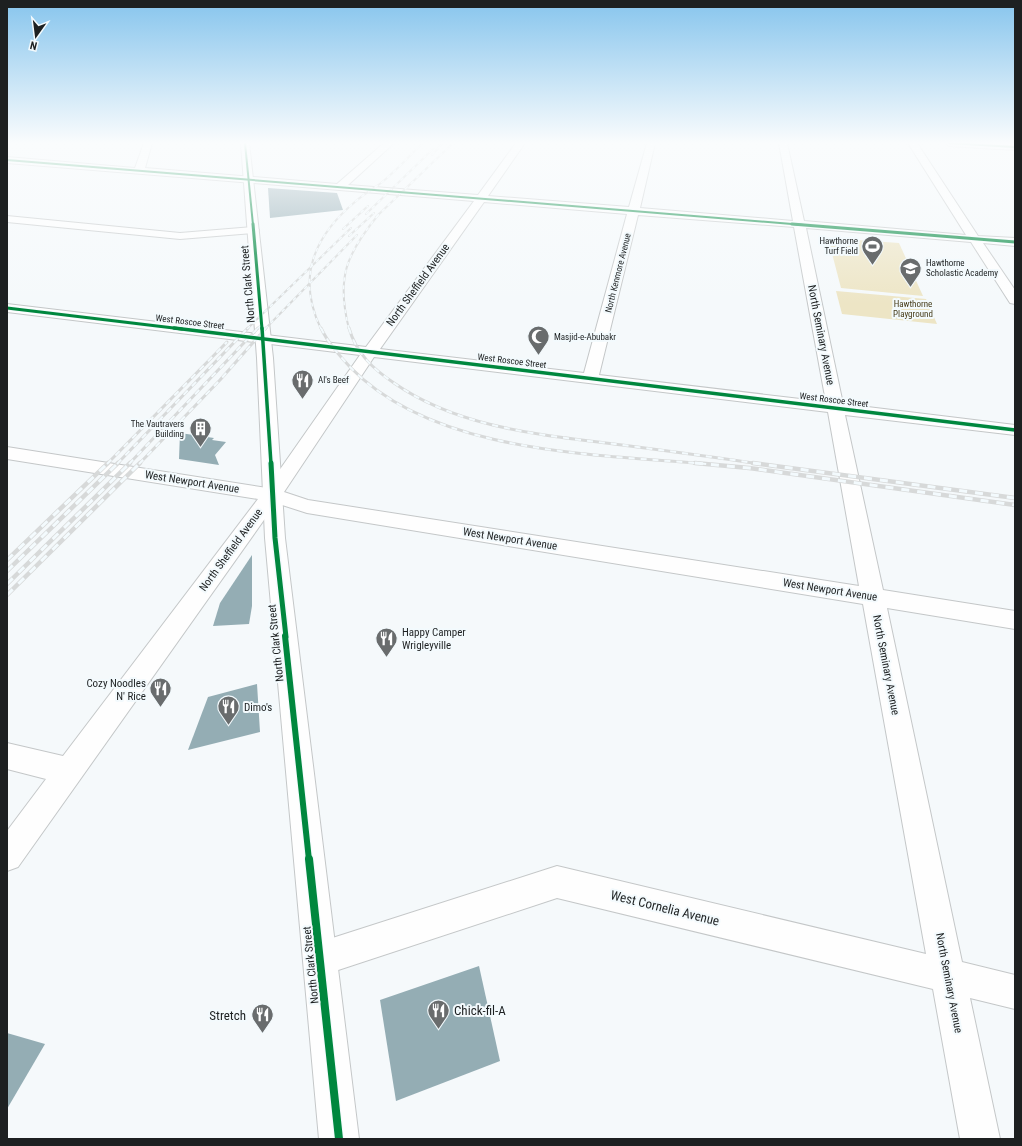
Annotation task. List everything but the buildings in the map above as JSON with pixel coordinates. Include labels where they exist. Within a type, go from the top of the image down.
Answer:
[{"type":"street","name":"North Clark Street","points":[[250,196],[263,339],[270,438],[272,495],[339,1139]]},
{"type":"street","points":[[451,196],[1015,242]]},
{"type":"street","name":"North Sheffield Avenue","points":[[7,856],[272,495],[370,352],[483,196]]},
{"type":"street","name":"North Kenmore Avenue","points":[[590,379],[638,196]]},
{"type":"street","name":"North Seminary Avenue","points":[[794,196],[980,1139]]},
{"type":"street","points":[[947,196],[1015,300]]},
{"type":"street","points":[[7,219],[180,236],[253,230]]},
{"type":"street","name":"West Roscoe Street","points":[[7,308],[1015,430]]},
{"type":"street","name":"West Newport Avenue","points":[[7,453],[272,495],[306,506],[1015,620]]},
{"type":"street","points":[[7,756],[69,771]]},
{"type":"street","name":"West Cornelia Avenue","points":[[320,959],[557,882],[1015,992]]},
{"type":"green space","name":"Hawthorne Turf Field","points":[[828,238],[899,243],[923,296],[841,288]]},
{"type":"green space","name":"Hawthorne Playground","points":[[836,291],[926,299],[937,324],[842,314]]},
{"type":"railway","points":[[312,266],[320,243],[329,228],[341,214],[361,196]]},
{"type":"railway","points":[[366,214],[384,196]]},
{"type":"railway","points":[[379,214],[397,196]]},
{"type":"railway","points":[[343,229],[368,206]]},
{"type":"railway","points":[[349,236],[374,213]]},
{"type":"railway","points":[[349,329],[345,311],[344,295],[344,281],[347,267],[359,242],[379,214]]},
{"type":"railway","points":[[312,266],[351,228]]},
{"type":"railway","points":[[310,283],[357,235]]},
{"type":"railway","points":[[248,328],[312,266]]},
{"type":"railway","points":[[310,283],[312,266]]},
{"type":"railway","points":[[265,329],[310,283]]},
{"type":"railway","points":[[310,283],[310,292],[314,310],[321,329]]},
{"type":"railway","points":[[117,464],[248,328]]},
{"type":"railway","points":[[129,464],[258,328]]},
{"type":"railway","points":[[139,464],[220,380],[266,328]]},
{"type":"railway","points":[[321,328],[330,344],[350,367],[385,396],[425,417],[470,433],[518,444],[567,452],[700,463]]},
{"type":"railway","points":[[349,328],[356,345],[366,360],[386,378],[446,411],[504,428],[533,433],[754,463]]},
{"type":"railway","points":[[108,463],[227,342]]},
{"type":"railway","points":[[7,560],[108,463]]},
{"type":"railway","points":[[695,463],[700,463]]},
{"type":"railway","points":[[700,463],[707,464]]},
{"type":"railway","points":[[700,463],[749,468],[1015,505]]},
{"type":"railway","points":[[754,463],[1015,498]]},
{"type":"railway","points":[[754,463],[760,464]]},
{"type":"railway","points":[[7,571],[117,464]]},
{"type":"railway","points":[[7,584],[129,464]]},
{"type":"railway","points":[[7,595],[139,464]]},
{"type":"cycle path","points":[[250,196],[265,358],[275,538],[339,1139]]},
{"type":"cycle path","points":[[455,196],[1015,242]]},
{"type":"cycle path","points":[[7,308],[1015,430]]},
{"type":"place","name":"Hawthorne Turf Field","points":[[873,266]]},
{"type":"place","name":"Hawthorne Scholastic Academy","points":[[910,288]]},
{"type":"place","name":"Masjid-e-Abubakr","points":[[539,356]]},
{"type":"place","name":"Al's Beef","points":[[303,400]]},
{"type":"place","name":"The Vautravers Building","points":[[200,448]]},
{"type":"place","name":"Happy Camper Wrigleyville","points":[[387,658]]},
{"type":"place","name":"Cozy Noodles N' Rice","points":[[161,708]]},
{"type":"place","name":"Dimo's","points":[[228,726]]},
{"type":"place","name":"Chick-fil-A","points":[[439,1030]]},
{"type":"place","name":"Stretch","points":[[262,1034]]}]
